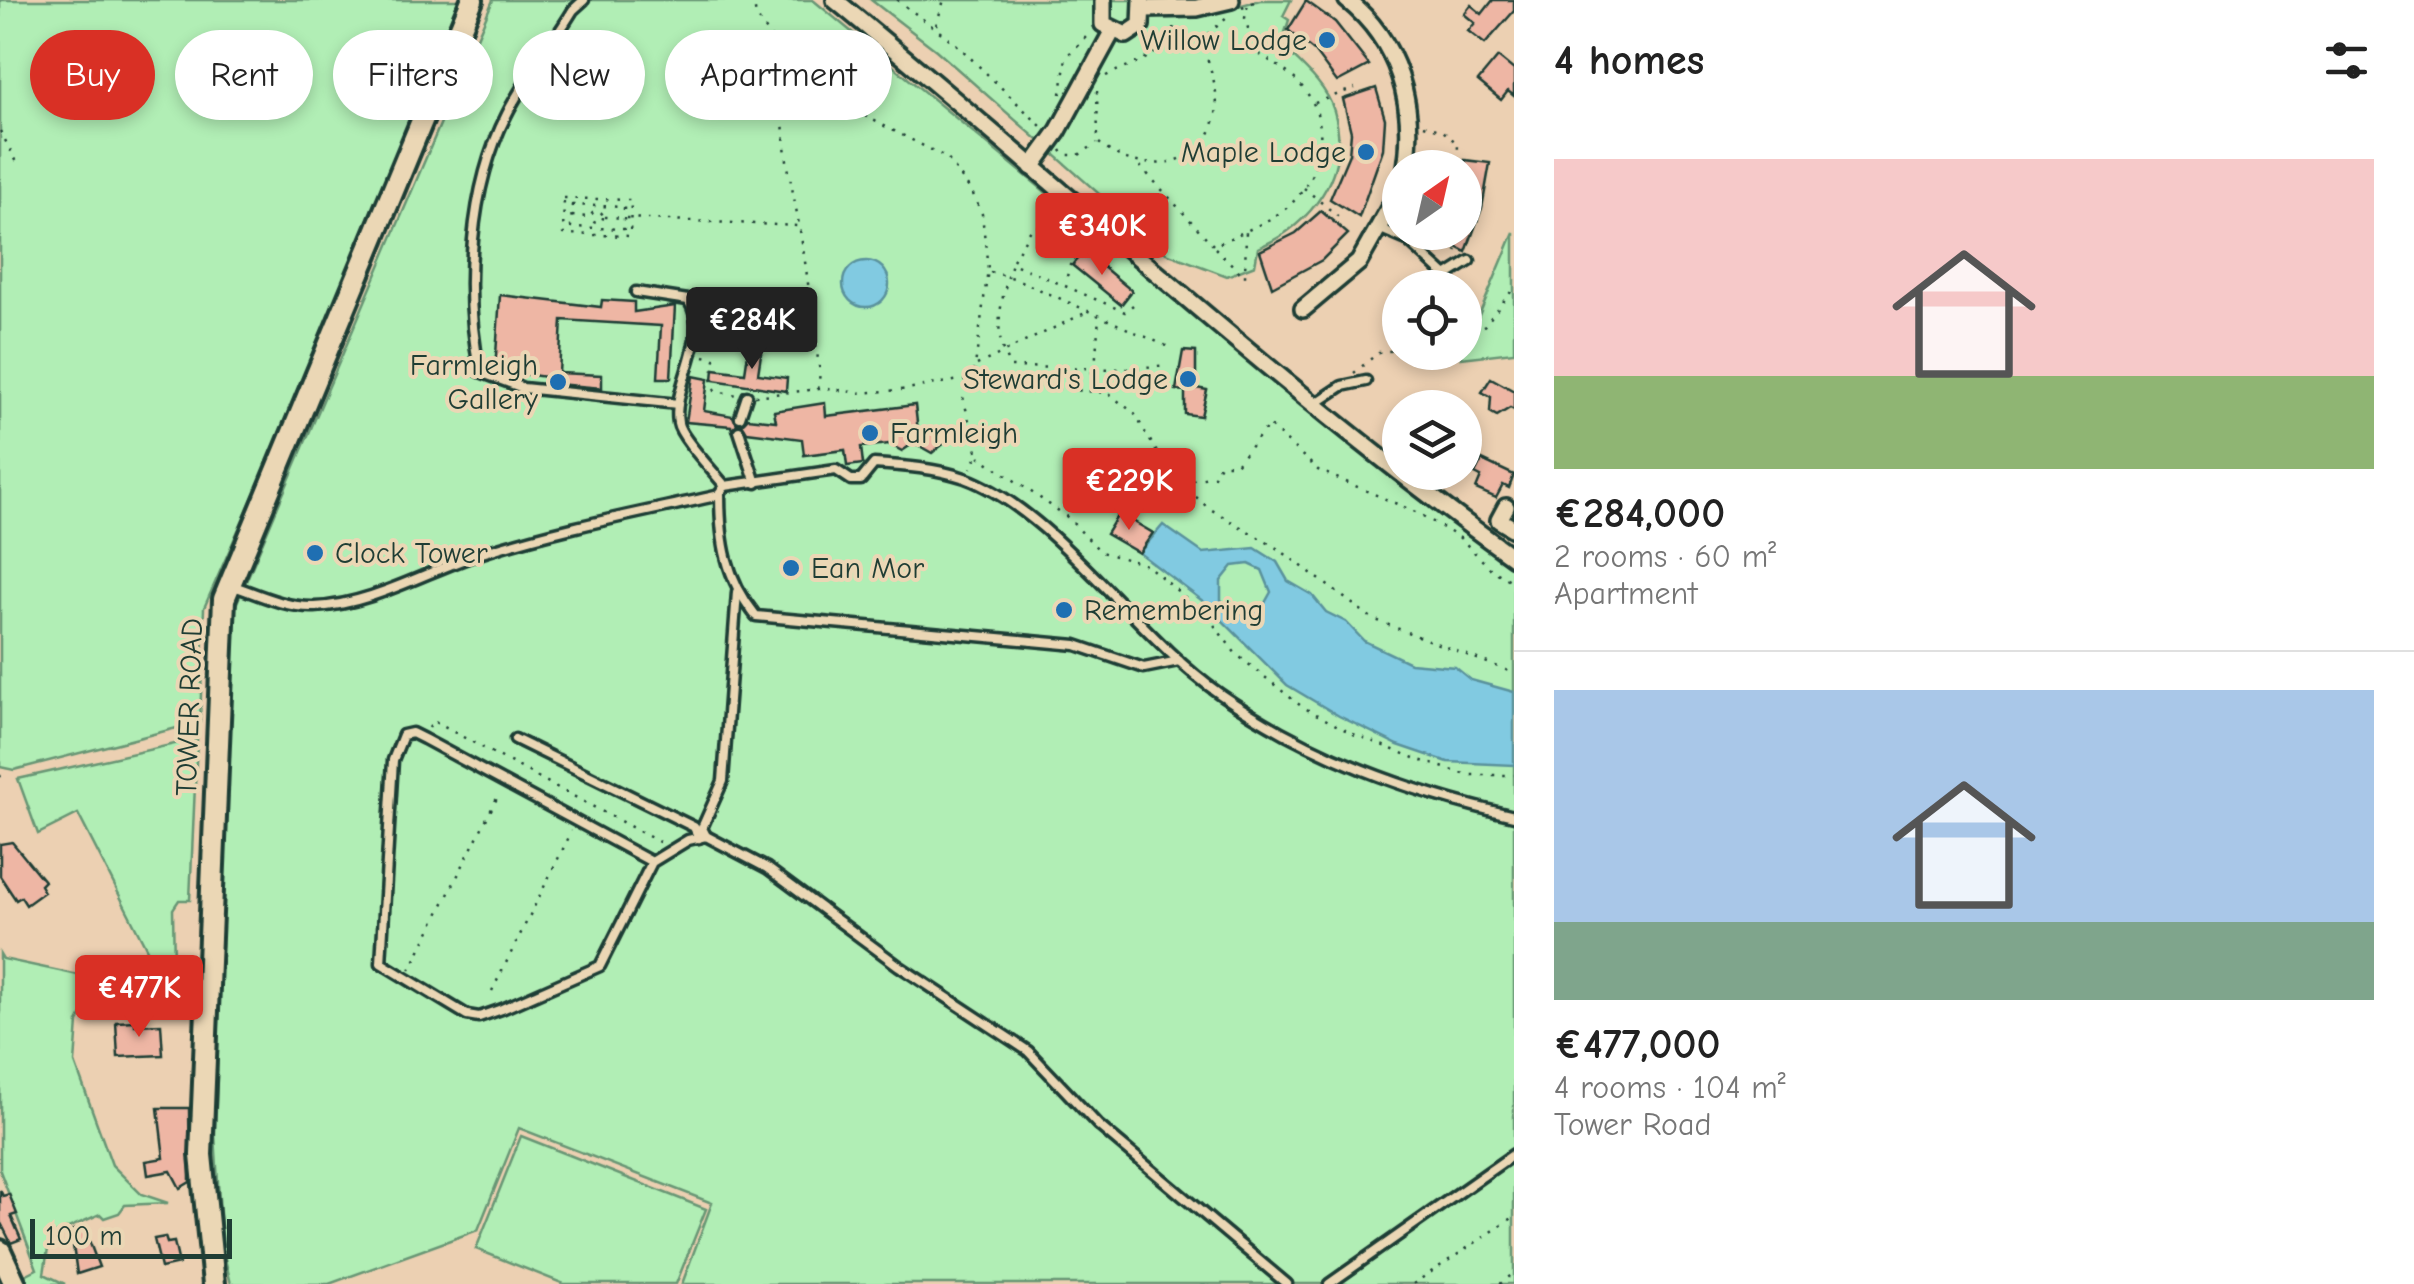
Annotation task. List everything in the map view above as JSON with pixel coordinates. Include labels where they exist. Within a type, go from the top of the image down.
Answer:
[{"type":"street","name":"TOWER ROAD","points":[[214,1284],[202,1138],[221,644],[228,584],[472,0]]},
{"type":"street","points":[[834,0],[1428,497],[1514,558]]},
{"type":"street","points":[[1032,167],[1108,28],[1103,0]]},
{"type":"street","points":[[1348,0],[1381,38],[1399,70],[1411,131],[1408,150]]},
{"type":"street","points":[[1108,28],[1134,32],[1144,4],[1228,1]]},
{"type":"street","points":[[1303,309],[1359,262],[1381,229]]},
{"type":"street","points":[[1506,508],[1499,520],[1514,528]]},
{"type":"street","points":[[0,1251],[15,1284]]},
{"type":"lane","points":[[584,0],[573,10],[506,115],[481,184],[470,328],[480,372],[522,388],[678,404]]},
{"type":"lane","points":[[1381,229],[1407,240],[1446,276],[1470,261]]},
{"type":"lane","points":[[636,292],[688,300],[694,309],[692,353],[678,404],[678,428],[722,491],[722,552],[737,592],[756,616],[1076,645],[1144,668],[1179,661]]},
{"type":"lane","points":[[1315,404],[1342,386],[1366,381]]},
{"type":"lane","points":[[740,416],[747,396]]},
{"type":"lane","points":[[738,430],[756,483]]},
{"type":"lane","points":[[228,584],[283,603],[315,607],[333,604],[500,548],[756,483],[836,470],[851,480],[861,480],[874,464],[921,467],[965,478],[1000,495],[1052,536],[1151,638],[1218,693],[1277,730],[1361,772],[1453,802],[1514,816]]},
{"type":"lane","points":[[703,837],[702,828],[723,782],[737,592]]},
{"type":"lane","points":[[652,862],[424,738],[403,734],[393,760],[381,964],[478,1017],[600,966],[652,862],[703,837]]},
{"type":"lane","points":[[516,740],[694,827],[703,837],[766,868],[898,966],[1028,1051],[1098,1125],[1287,1284]]},
{"type":"lane","points":[[1329,1284],[1514,1154]]},
{"type":"path","points":[[753,0],[756,16],[766,30]]},
{"type":"path","points":[[897,0],[936,26],[1049,131],[1064,155],[1079,155],[1098,142]]},
{"type":"path","points":[[936,26],[944,0]]},
{"type":"path","points":[[1166,46],[1202,39],[1259,0]]},
{"type":"path","points":[[1214,246],[1278,214],[1304,188],[1319,152],[1320,126],[1314,104],[1293,76],[1255,52],[1245,18],[1248,4]]},
{"type":"path","points":[[1098,142],[1097,90],[1102,80],[1152,58],[1166,46],[1187,5]]},
{"type":"path","points":[[1060,98],[1066,57],[1108,28]]},
{"type":"path","points":[[1140,165],[1176,161],[1200,147],[1214,122],[1217,92],[1202,39]]},
{"type":"path","points":[[1314,104],[1355,88]]},
{"type":"path","points":[[780,120],[800,226],[818,389]]},
{"type":"path","points":[[873,120],[947,158],[982,214],[988,272],[974,381],[963,397],[978,455],[1066,516],[1102,552],[1147,565],[1208,617],[1236,654],[1302,706],[1351,733],[1418,760],[1467,775],[1514,774]]},
{"type":"path","points":[[1421,125],[1455,140],[1456,150]]},
{"type":"path","points":[[0,131],[18,164]]},
{"type":"path","points":[[1098,142],[1140,165],[1245,277],[1246,229]]},
{"type":"path","points":[[1304,188],[1340,218]]},
{"type":"path","points":[[564,198],[631,200],[630,236],[563,234],[564,215],[564,198]]},
{"type":"path","points":[[572,205],[624,207],[624,229],[571,227],[571,216],[572,205]]},
{"type":"path","points":[[598,206],[598,212],[605,218]]},
{"type":"path","points":[[590,217],[598,212]]},
{"type":"path","points":[[564,215],[590,217],[598,222]]},
{"type":"path","points":[[598,222],[605,218],[631,218],[800,226]]},
{"type":"path","points":[[598,222],[598,228]]},
{"type":"path","points":[[1065,285],[1070,265],[1082,249],[1052,224],[1032,228],[1012,263],[998,338],[1011,367],[1093,369],[1168,365]]},
{"type":"path","points":[[1455,250],[1461,253]]},
{"type":"path","points":[[1012,263],[1125,312],[1133,305]]},
{"type":"path","points":[[988,272],[1008,276],[1171,348]]},
{"type":"path","points":[[1482,326],[1514,288]]},
{"type":"path","points":[[976,366],[1088,311]]},
{"type":"path","points":[[1092,390],[1100,316]]},
{"type":"path","points":[[1342,386],[1382,352]]},
{"type":"path","points":[[692,353],[714,359],[710,379],[715,391],[747,396],[818,389],[857,393],[974,381],[1092,390],[1122,401],[1134,413],[1168,471],[1207,507],[1280,550],[1373,619],[1514,673]]},
{"type":"path","points":[[1180,482],[1214,476],[1220,464],[1236,464],[1269,425],[1318,470],[1418,512],[1460,538],[1492,570],[1514,582]]},
{"type":"path","points":[[965,478],[978,455]]},
{"type":"path","points":[[424,738],[433,721],[668,847]]},
{"type":"path","points":[[405,980],[514,764]]},
{"type":"path","points":[[492,991],[586,803]]},
{"type":"path","points":[[1413,1284],[1514,1217]]},
{"type":"path","points":[[1500,1284],[1514,1272]]},
{"type":"green space","points":[[0,0],[461,0],[449,30],[333,30],[333,120],[412,120],[312,362],[204,608],[200,722],[14,770],[0,767]]},
{"type":"green space","name":"Farmleigh","points":[[493,0],[813,0],[849,30],[665,30],[665,120],[892,120],[892,65],[1382,470],[1382,490],[1409,490],[1514,565],[1514,1284],[682,1284],[712,1203],[519,1128],[478,1230],[329,1284],[231,1284],[222,1246],[215,1135],[233,612],[442,120],[493,120],[493,30],[480,30]]},
{"type":"green space","points":[[871,0],[1154,0],[1202,16],[1260,0],[1291,0],[1283,16],[1289,20],[1281,45],[1312,75],[1334,111],[1338,134],[1332,176],[1323,194],[1295,226],[1258,248],[1255,265],[1227,276],[1166,253],[936,50]]},
{"type":"green space","points":[[1514,232],[1514,352],[1482,356],[1482,308]]},
{"type":"green space","points":[[197,739],[190,900],[179,900],[173,909],[174,968],[157,969],[78,814],[38,834],[18,779]]},
{"type":"green space","points":[[0,954],[3,959],[78,975],[93,993],[78,1022],[75,1063],[112,1165],[141,1194],[168,1203],[125,1205],[119,1213],[104,1218],[100,1214],[50,1236],[44,1274],[65,1284],[27,1284],[23,1276],[37,1269],[0,1171]]},
{"type":"green space","points":[[521,1136],[706,1209],[676,1284],[564,1284],[476,1249]]},
{"type":"water","points":[[866,261],[882,268],[889,284],[882,300],[866,307],[850,300],[843,284],[850,268]]},
{"type":"water","points":[[1163,525],[1203,553],[1255,548],[1277,562],[1288,581],[1312,595],[1326,612],[1346,622],[1364,641],[1410,663],[1455,667],[1471,680],[1514,692],[1514,765],[1448,762],[1398,745],[1339,716],[1287,685],[1204,602],[1139,553]],"holes":[[[1249,564],[1262,570],[1271,592],[1261,610],[1236,614],[1221,600],[1221,581],[1233,566]]]},
{"type":"building","points":[[1493,0],[1514,0],[1514,11],[1485,44],[1468,31],[1475,23],[1464,14],[1471,5],[1482,14]]},
{"type":"building","name":"Willow Lodge","points":[[1306,1],[1335,22],[1369,65],[1337,82],[1314,51],[1288,30]]},
{"type":"building","points":[[1498,57],[1514,70],[1514,96],[1508,91],[1501,100],[1478,81]]},
{"type":"building","name":"Maple Lodge","points":[[1376,88],[1385,119],[1383,149],[1359,217],[1330,199],[1349,154],[1351,132],[1343,99]]},
{"type":"building","points":[[1482,162],[1490,163],[1482,208]]},
{"type":"building","points":[[1321,211],[1348,234],[1322,260],[1272,287],[1260,251],[1296,233]]},
{"type":"building","points":[[1084,251],[1132,291],[1121,305],[1072,265]]},
{"type":"building","points":[[500,295],[601,307],[602,300],[634,302],[634,312],[675,306],[671,378],[658,378],[661,326],[562,320],[559,373],[602,375],[602,388],[545,383],[546,377],[495,370]]},
{"type":"building","points":[[719,310],[751,316],[747,333],[715,327]]},
{"type":"building","points":[[750,340],[763,341],[758,374],[787,378],[786,391],[713,380],[714,369],[745,373]]},
{"type":"building","name":"Steward's Lodge","points":[[1183,351],[1196,352],[1196,388],[1207,390],[1201,416],[1185,414],[1185,391],[1176,390]]},
{"type":"building","points":[[693,376],[708,379],[704,411],[733,416],[737,424],[732,430],[731,426],[686,422]]},
{"type":"building","points":[[1491,378],[1514,391],[1514,410],[1510,408],[1497,416],[1490,412],[1491,397],[1482,392]]},
{"type":"building","name":"Farmleigh","points":[[825,403],[826,416],[915,405],[918,431],[943,428],[950,439],[932,453],[914,443],[902,451],[889,444],[861,447],[863,464],[847,466],[845,450],[804,455],[802,439],[747,432],[742,424],[748,418],[776,421],[774,411]]},
{"type":"building","points":[[1482,460],[1514,475],[1509,488],[1503,485],[1496,498],[1478,490],[1482,490]]},
{"type":"building","points":[[1119,513],[1153,533],[1139,553],[1106,534]]},
{"type":"building","points":[[12,842],[44,881],[40,885],[44,892],[26,905],[21,897],[16,900],[0,876],[0,844]]},
{"type":"building","points":[[135,1021],[135,1025],[161,1024],[163,1055],[118,1057],[116,1022]]},
{"type":"building","points":[[158,1108],[189,1108],[190,1182],[180,1188],[171,1171],[148,1175],[146,1161],[164,1158]]},
{"type":"building","points":[[0,1190],[3,1196],[9,1194],[17,1214],[11,1216],[21,1239],[11,1243],[0,1221]]},
{"type":"building","points":[[84,1227],[99,1267],[77,1274],[71,1231]]},
{"type":"building","points":[[165,1237],[167,1243],[174,1242],[179,1264],[161,1268],[154,1239]]},
{"type":"place","name":"Willow Lodge","points":[[1327,40]]},
{"type":"place","name":"Maple Lodge","points":[[1366,152]]},
{"type":"place","name":"Steward's Lodge","points":[[1188,379]]},
{"type":"place","name":"Farmleigh Gallery","points":[[558,382]]},
{"type":"place","name":"Farmleigh","points":[[870,433]]},
{"type":"place","name":"Clock Tower","points":[[315,553]]},
{"type":"place","name":"Ean Mor","points":[[791,568]]},
{"type":"place","name":"Remembering","points":[[1064,610]]}]
